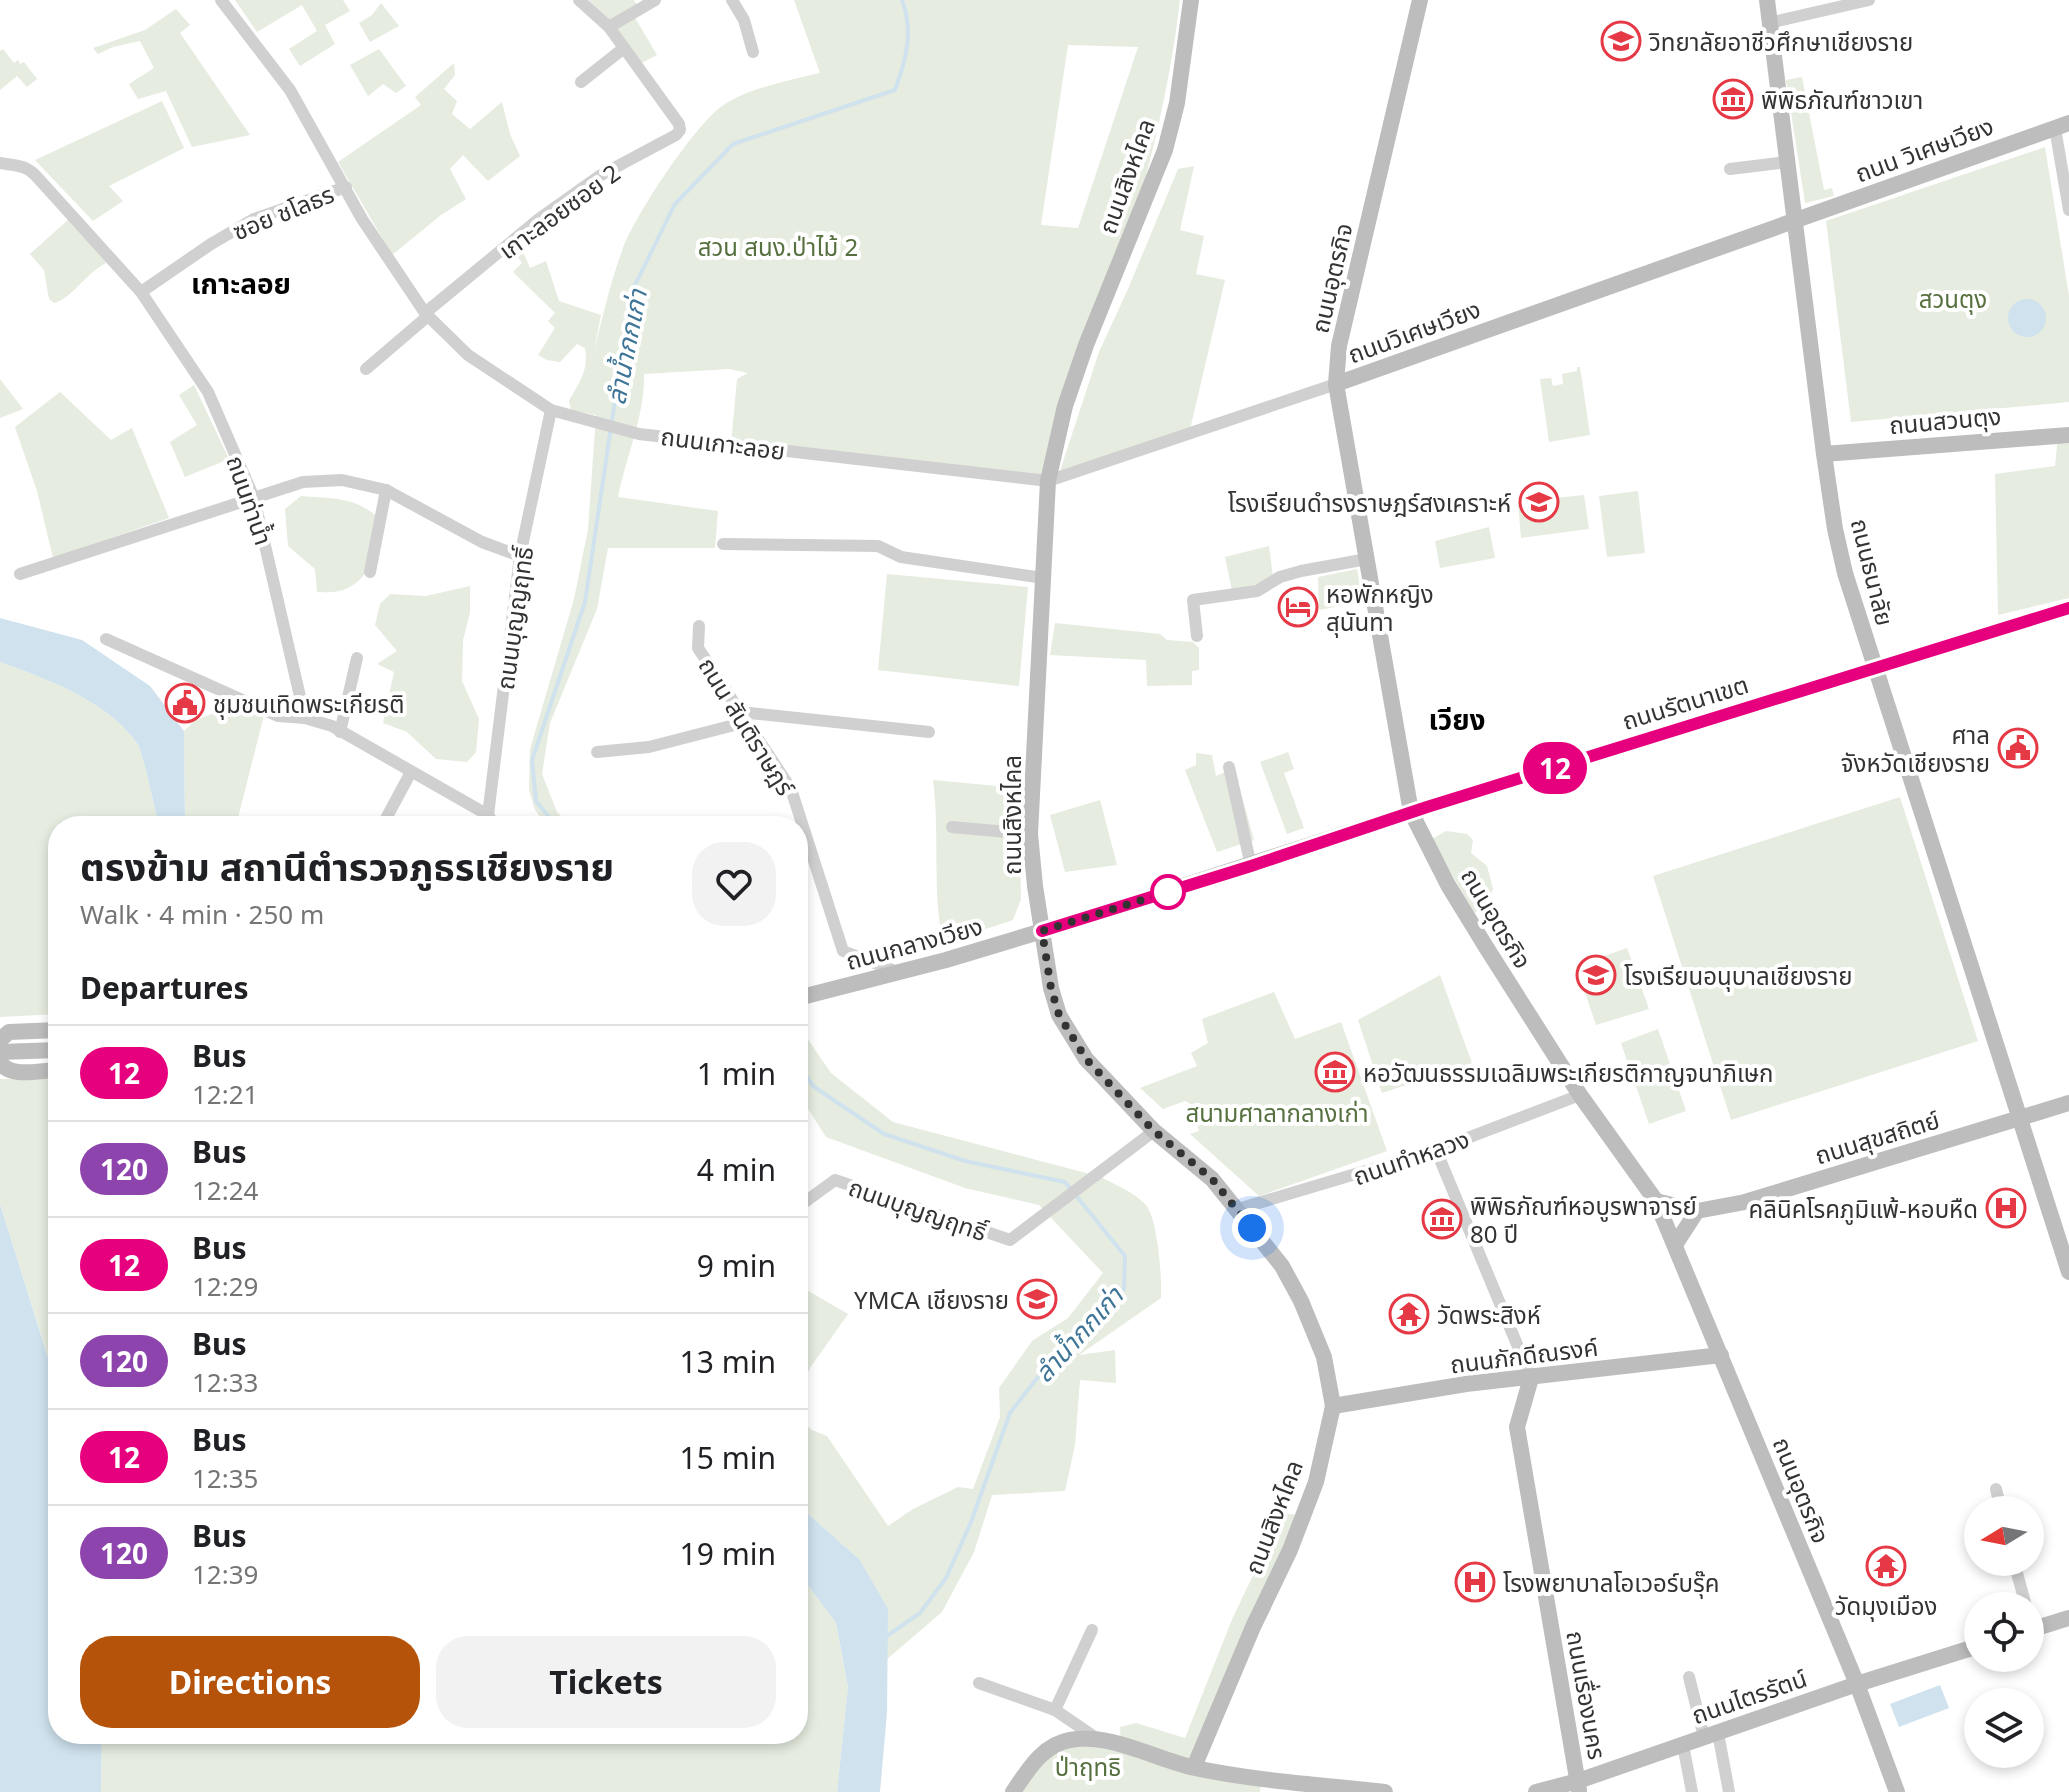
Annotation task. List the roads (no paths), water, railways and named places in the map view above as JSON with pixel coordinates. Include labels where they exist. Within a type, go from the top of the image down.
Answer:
[{"type":"street","name":"ถนนเกาะลอย","points":[[221,0],[290,90],[362,219],[426,314],[468,355],[551,410],[639,434],[1048,481]]},
{"type":"street","name":"เกาะลอยซอย 2","points":[[426,314],[539,219],[601,175],[680,130],[679,124],[609,27],[579,0]]},
{"type":"street","points":[[609,27],[655,0]]},
{"type":"street","points":[[732,0],[742,14],[753,52]]},
{"type":"street","name":"ถนนสิงหไคล","points":[[1191,0],[1177,103],[1165,150],[1086,345],[1065,406],[1048,481],[1030,834],[1051,988],[1059,1015],[1086,1059],[1154,1131],[1212,1179],[1282,1266],[1301,1301],[1324,1357],[1333,1406],[1316,1482],[1290,1550],[1253,1627],[1194,1767]]},
{"type":"street","name":"ถนนอุตรกิจ","points":[[1420,0],[1339,346],[1336,384],[1411,812],[1448,885],[1580,1095],[1656,1201],[1857,1684],[1897,1792]]},
{"type":"street","name":"ถนนธนาลัย","points":[[1767,0],[1824,454],[1839,549],[1874,669],[2069,1272]]},
{"type":"street","points":[[1769,23],[1869,0]]},
{"type":"street","points":[[581,82],[624,48]]},
{"type":"street","points":[[2062,125],[2069,210]]},
{"type":"street","name":"ถนน วิเศษเวียง","points":[[1795,220],[2062,125]]},
{"type":"street","points":[[1730,169],[1787,162]]},
{"type":"street","name":"ถนนท่าน้ำ","points":[[0,163],[19,164],[30,169],[141,292],[208,392],[254,498],[305,718]]},
{"type":"street","name":"ซอย ชโลธร","points":[[141,292],[253,219],[346,187]]},
{"type":"street","name":"ถนนวิเศษเวียง","points":[[1048,481],[1336,384],[1795,220]]},
{"type":"street","points":[[366,369],[426,314]]},
{"type":"street","name":"ถนนบุญญฤทธิ์","points":[[489,816],[520,556],[551,410]]},
{"type":"street","name":"ถนนสวนตุง","points":[[1824,454],[2069,435]]},
{"type":"street","points":[[20,574],[303,482],[342,480],[386,490],[482,542],[520,556]]},
{"type":"street","points":[[370,572],[386,490]]},
{"type":"street","points":[[723,544],[878,546],[901,557],[1043,578]]},
{"type":"street","points":[[1197,636],[1193,600],[1257,591],[1280,577],[1367,559]]},
{"type":"street","name":"ถนนรัตนาเขต","points":[[1042,931],[1411,812],[2069,608]]},
{"type":"street","name":"ถนน สันติราษฎร์","points":[[699,626],[698,648],[791,789],[800,816]]},
{"type":"street","points":[[106,639],[278,716],[318,721],[411,772],[479,816]]},
{"type":"street","points":[[340,732],[357,658]]},
{"type":"street","points":[[597,752],[649,747],[743,717],[929,732]]},
{"type":"street","points":[[1229,767],[1251,866]]},
{"type":"street","points":[[387,816],[411,772]]},
{"type":"street","points":[[952,827],[1030,834]]},
{"type":"street","name":"ถนน สันติราษฎร์","points":[[808,842],[843,951],[899,972]]},
{"type":"street","name":"ถนนกลางเวียง","points":[[808,995],[1042,931]]},
{"type":"street","points":[[0,1040],[9,1032],[48,1030]]},
{"type":"street","points":[[0,1052],[48,1050]]},
{"type":"street","points":[[0,1062],[4,1069],[12,1072],[48,1070]]},
{"type":"street","name":"ถนนทำหลวง","points":[[1238,1209],[1436,1150],[1580,1095]]},
{"type":"street","name":"ถนนสุขสถิตย์","points":[[1656,1201],[1697,1211],[1745,1202],[2069,1103]]},
{"type":"street","name":"ถนนบุญญฤทธิ์","points":[[808,1200],[835,1180],[1010,1240],[1154,1131]]},
{"type":"street","points":[[1436,1150],[1531,1378]]},
{"type":"street","points":[[1675,1245],[1697,1211]]},
{"type":"street","name":"ถนนภักดีณรงค์","points":[[1333,1406],[1466,1384],[1721,1355]]},
{"type":"street","name":"ถนนเรื่องนคร","points":[[1531,1378],[1517,1427],[1579,1787]]},
{"type":"street","points":[[1996,1489],[1998,1496]]},
{"type":"street","points":[[2044,1624],[2069,1618]]},
{"type":"street","points":[[1055,1710],[1092,1630]]},
{"type":"street","name":"ถนนไตรรัตน์","points":[[1536,1792],[1579,1787],[1711,1735],[1964,1650]]},
{"type":"street","points":[[1689,1677],[1729,1792]]},
{"type":"street","points":[[979,1683],[1055,1710],[1096,1738],[1194,1767],[1385,1792]]},
{"type":"street","points":[[1013,1792],[1033,1763],[1050,1748],[1068,1741],[1096,1738]]},
{"type":"street","points":[[1683,1745],[1692,1792]]},
{"type":"water","points":[[2027,299],[2041,304],[2046,318],[2041,332],[2027,337],[2013,332],[2008,318],[2013,304]]},
{"type":"water","points":[[0,618],[82,640],[150,686],[184,731],[185,816],[157,816],[140,748],[109,715],[74,693],[0,662]]},
{"type":"water","points":[[0,1204],[48,1358],[48,1744],[102,1744],[101,1792],[0,1792]]},
{"type":"water","points":[[808,1514],[860,1560],[888,1609],[887,1712],[880,1792],[837,1792],[848,1687],[836,1623],[808,1585]]},
{"type":"water","points":[[1940,1685],[1949,1708],[1899,1727],[1890,1704]]},
{"type":"waterway","name":"ลำน้ำกกเก่า","points":[[548,816],[536,801],[532,760],[585,602],[631,293],[675,204],[733,144],[895,90],[908,34],[902,0]]},
{"type":"waterway","name":"ลำน้ำกกเก่า","points":[[808,1079],[813,1086],[884,1134],[965,1161],[1065,1182],[1125,1256],[1124,1289],[1108,1310],[1058,1351],[1010,1413],[971,1522],[946,1578],[920,1613],[884,1638]]},
{"type":"place","name":"วิทยาลัยอาชีวศึกษาเชียงราย","points":[[1621,41]]},
{"type":"place","name":"พิพิธภัณฑ์ชาวเขา","points":[[1733,99]]},
{"type":"place","name":"โรงเรียนดำรงราษฎร์สงเคราะห์","points":[[1539,502]]},
{"type":"place","name":"หอพักหญิง สุนันทา","points":[[1298,607]]},
{"type":"place","name":"ชุมชนเทิดพระเกียรติ","points":[[185,703]]},
{"type":"place","name":"ศาล จังหวัดเชียงราย","points":[[2018,748]]},
{"type":"place","name":"โรงเรียนอนุบาลเชียงราย","points":[[1596,975]]},
{"type":"place","name":"หอวัฒนธรรมเฉลิมพระเกียรติกาญจนาภิเษก","points":[[1335,1072]]},
{"type":"place","name":"คลินิคโรคภูมิแพ้-หอบหืด","points":[[2006,1208]]},
{"type":"place","name":"พิพิธภัณฑ์หอบูรพาจารย์ 80 ปี","points":[[1442,1219]]},
{"type":"place","name":"YMCA เชียงราย","points":[[1037,1299]]},
{"type":"place","name":"วัดพระสิงห์","points":[[1409,1314]]},
{"type":"place","name":"วัดมุงเมือง","points":[[1886,1566]]},
{"type":"place","name":"โรงพยาบาลโอเวอร์บรุ๊ค","points":[[1475,1582]]},
{"type":"district","name":"เกาะลอย","points":[[241,283]]},
{"type":"district","name":"เวียง","points":[[1457,719]]},
{"type":"park label","name":"สวน สนง.ป่าไม้ 2","points":[[778,246]]},
{"type":"park label","name":"สวนตุง","points":[[1953,298]]},
{"type":"park label","name":"สนามศาลากลางเก่า","points":[[1277,1112]]},
{"type":"park label","name":"ป่าฤทธิ","points":[[1088,1766]]}]
